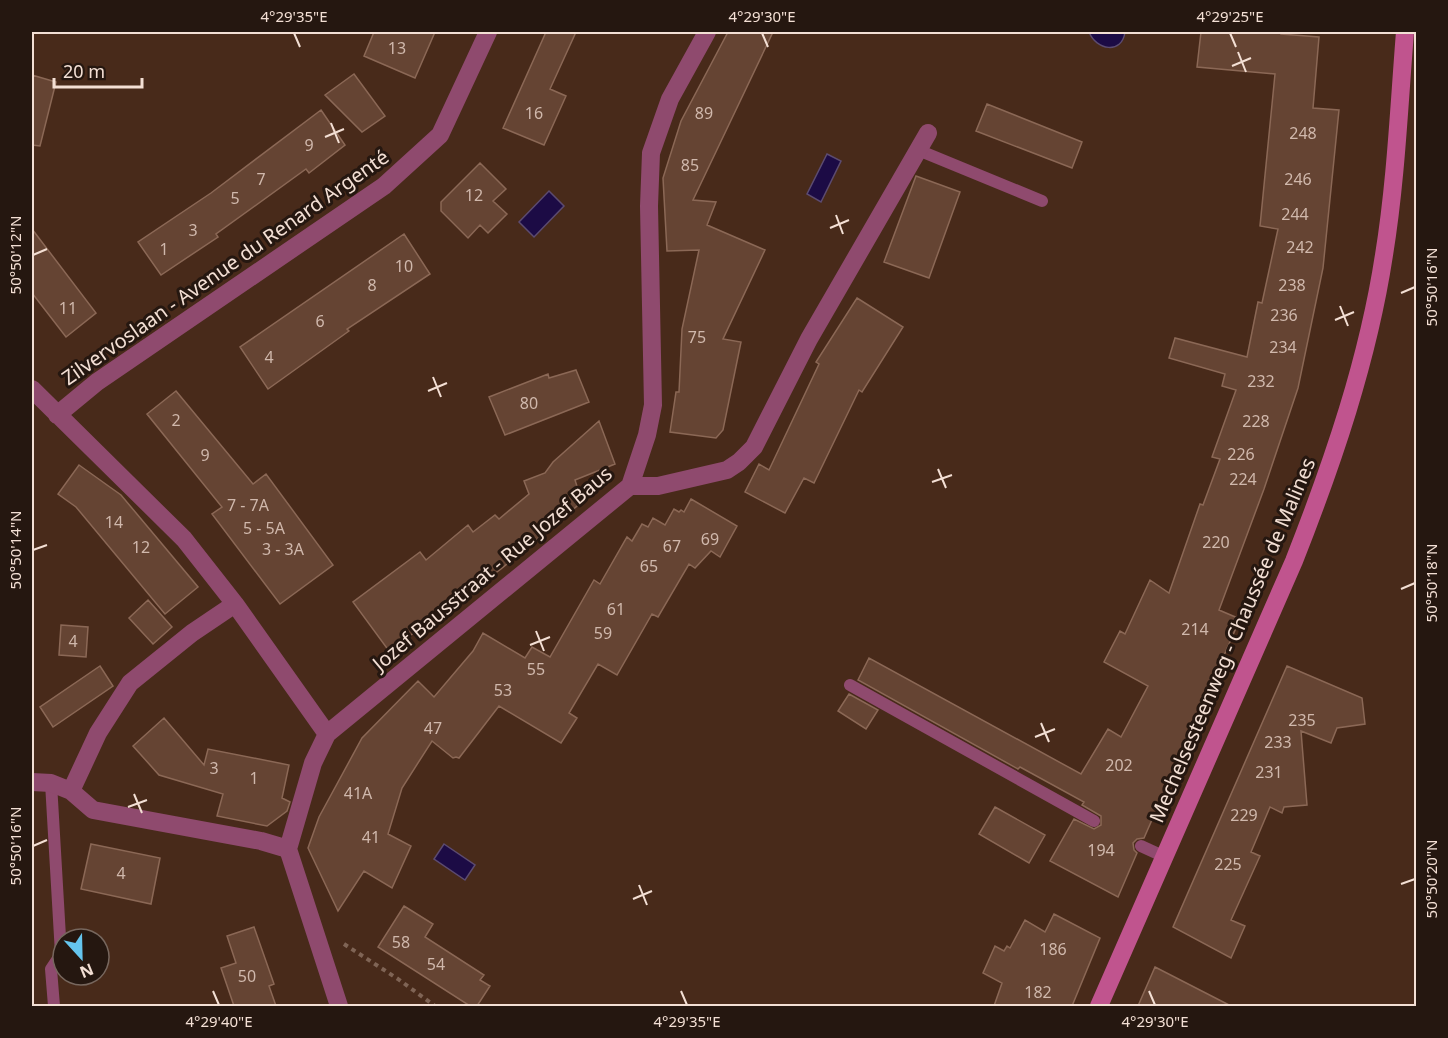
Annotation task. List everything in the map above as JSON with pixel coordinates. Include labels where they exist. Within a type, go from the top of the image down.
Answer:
[{"type":"main road","name":"Mechelsesteenweg - Chaussée de Malines","points":[[1099,1006],[1303,539],[1320,495],[1358,375],[1384,256],[1394,169],[1405,32]]},
{"type":"street","name":"Zilvervoslaan - Avenue du Renard Argenté","points":[[57,415],[97,382],[392,179],[440,135],[488,32]]},
{"type":"street","name":"Jozef Bausstraat - Rue Jozef Baus","points":[[288,849],[313,763],[327,734],[630,486],[647,435],[653,405],[649,206],[651,153],[670,99],[707,32]]},
{"type":"street","points":[[630,486],[658,486],[727,470],[754,447],[809,339],[928,133]]},
{"type":"street","points":[[32,389],[184,539],[235,604],[327,734]]},
{"type":"street","points":[[71,791],[98,733],[130,683],[192,633],[235,604]]},
{"type":"street","points":[[32,782],[51,783],[71,791],[93,810],[261,841],[288,849],[339,1006]]},
{"type":"lane","points":[[918,150],[1042,201]]},
{"type":"lane","points":[[850,685],[1094,821]]},
{"type":"lane","points":[[51,783],[61,954],[51,969],[54,1006]]},
{"type":"lane","points":[[1141,846],[1166,857]]},
{"type":"path","points":[[317,943],[336,938],[435,1006]]},
{"type":"shaded area","points":[[1089,32],[1125,32],[1119,44],[1108,47],[1097,43]]},
{"type":"shaded area","points":[[827,154],[841,161],[821,202],[807,194]]},
{"type":"shaded area","points":[[549,191],[564,206],[534,237],[519,222]]},
{"type":"shaded area","points":[[444,844],[475,865],[465,880],[434,859]]},
{"type":"building","points":[[374,32],[435,32],[415,78],[364,56]]},
{"type":"building","points":[[546,32],[576,32],[550,89],[566,96],[544,145],[503,128]]},
{"type":"building","points":[[728,32],[773,32],[693,200],[716,202],[707,225],[765,250],[723,339],[741,342],[723,430],[716,438],[670,432],[676,392],[679,392],[682,329],[699,250],[667,251],[663,178],[681,121]]},
{"type":"building","points":[[1201,32],[1281,32],[1281,34],[1319,37],[1313,108],[1339,110],[1323,268],[1298,388],[1264,489],[1219,610],[1240,619],[1144,838],[1137,839],[1133,843],[1137,853],[1118,897],[1050,861],[1074,819],[1094,829],[1101,825],[1101,816],[1082,805],[1084,802],[1020,767],[1018,769],[858,680],[869,658],[1081,774],[1108,729],[1121,737],[1148,686],[1104,662],[1120,631],[1125,634],[1150,580],[1169,593],[1200,504],[1203,505],[1220,459],[1212,457],[1236,390],[1222,386],[1225,374],[1169,358],[1175,338],[1247,357],[1258,302],[1262,303],[1278,229],[1260,226],[1275,74],[1197,67]]},
{"type":"building","points":[[354,74],[385,116],[362,132],[325,95]]},
{"type":"building","points":[[32,75],[56,82],[40,146],[32,145]]},
{"type":"building","points":[[987,104],[1082,142],[1072,168],[976,131]]},
{"type":"building","points":[[321,110],[345,145],[309,173],[306,169],[216,234],[218,237],[161,275],[138,242],[211,193]]},
{"type":"building","points":[[480,163],[506,189],[493,201],[507,214],[488,233],[480,225],[468,238],[441,211],[441,202]]},
{"type":"building","points":[[916,176],[960,192],[929,278],[884,262]]},
{"type":"building","points":[[32,229],[96,313],[66,337],[32,293]]},
{"type":"building","points":[[404,234],[430,274],[347,329],[349,331],[268,389],[240,347]]},
{"type":"building","points":[[857,298],[903,327],[862,392],[859,390],[814,483],[804,478],[785,513],[745,492],[759,464],[769,470],[819,364],[816,362]]},
{"type":"building","points":[[576,370],[589,402],[505,435],[489,397],[548,374],[549,378]]},
{"type":"building","points":[[176,391],[253,484],[266,474],[333,565],[280,604],[212,514],[222,507],[147,414]]},
{"type":"building","points":[[599,421],[615,464],[575,480],[582,502],[501,569],[389,651],[353,602],[420,552],[426,560],[468,525],[473,532],[495,515],[499,519],[529,494],[524,481],[545,473],[553,462]]},
{"type":"building","points":[[79,465],[121,495],[198,587],[165,614],[76,507],[58,494]]},
{"type":"building","points":[[691,499],[737,526],[720,557],[711,551],[695,568],[689,564],[658,617],[652,614],[617,675],[598,664],[569,713],[577,718],[561,743],[499,706],[459,758],[453,758],[432,741],[402,788],[388,834],[411,846],[392,888],[364,871],[338,911],[308,848],[319,817],[362,738],[418,681],[434,697],[473,651],[483,633],[525,658],[532,647],[550,657],[594,580],[600,584],[627,537],[632,541],[642,524],[648,527],[653,518],[665,525],[674,509],[684,512]]},
{"type":"building","points":[[148,600],[172,627],[153,644],[129,618]]},
{"type":"building","points":[[61,625],[88,627],[86,657],[59,655]]},
{"type":"building","points":[[100,666],[113,686],[53,727],[40,707]]},
{"type":"building","points":[[1287,666],[1362,698],[1365,724],[1337,728],[1331,743],[1301,731],[1307,805],[1284,807],[1282,813],[1270,807],[1251,852],[1260,856],[1231,920],[1245,926],[1231,958],[1173,927]]},
{"type":"building","points":[[849,694],[878,710],[866,729],[838,711]]},
{"type":"building","points":[[164,718],[204,765],[208,749],[289,765],[282,798],[290,802],[287,811],[267,826],[217,816],[223,794],[159,775],[133,746]]},
{"type":"building","points":[[995,807],[1045,835],[1029,863],[979,834]]},
{"type":"building","points":[[91,844],[160,858],[151,904],[81,889]]},
{"type":"building","points":[[404,906],[433,924],[425,937],[484,975],[480,980],[490,986],[477,1006],[470,1006],[378,947]]},
{"type":"building","points":[[1054,914],[1100,938],[1072,1006],[994,1006],[1002,983],[983,973],[995,946],[1004,951],[1007,946],[1010,948],[1025,920],[1045,932]]},
{"type":"building","points":[[254,927],[274,984],[269,986],[276,1006],[234,1006],[221,968],[236,963],[227,936]]},
{"type":"building","points":[[1155,967],[1231,1006],[1138,1006]]}]
